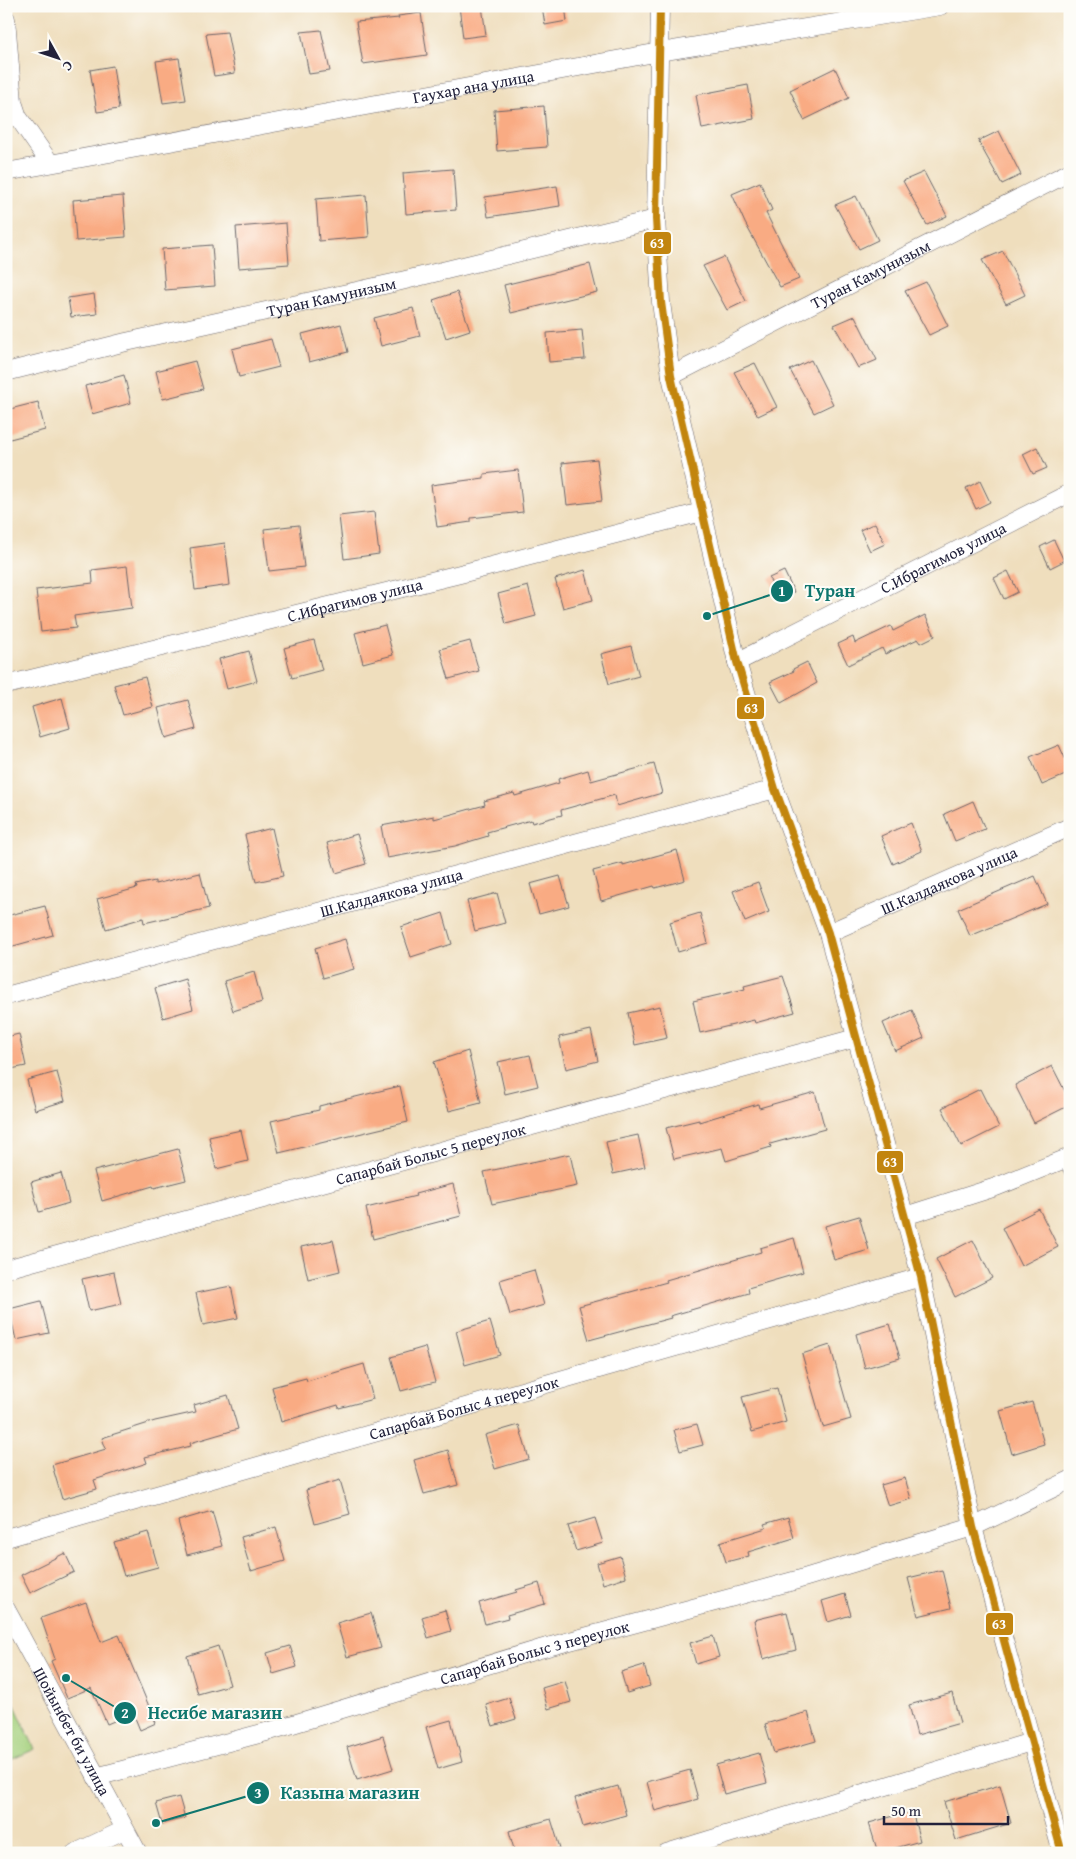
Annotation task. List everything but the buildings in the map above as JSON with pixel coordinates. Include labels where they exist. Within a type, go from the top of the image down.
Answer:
[{"type":"street","points":[[660,6],[656,219],[661,302],[671,376],[736,662],[776,789],[828,934],[921,1276],[973,1527],[1062,1853]]},
{"type":"street","name":"Гаухар ана улица","points":[[6,172],[660,52],[940,6]]},
{"type":"street","points":[[6,19],[13,102],[18,117],[50,163]]},
{"type":"street","name":"Туран Камунизым","points":[[671,376],[1070,172]]},
{"type":"street","name":"Туран Камунизым","points":[[6,372],[126,342],[393,283],[656,219]]},
{"type":"street","name":"С.Ибрагимов улица","points":[[736,662],[1070,493]]},
{"type":"street","name":"С.Ибрагимов улица","points":[[6,685],[702,512]]},
{"type":"street","name":"Ш.Калдаякова улица","points":[[6,996],[776,789]]},
{"type":"street","name":"Ш.Калдаякова улица","points":[[828,934],[1070,827]]},
{"type":"street","name":"Сапарбай Болыс 5 переулок","points":[[6,1269],[856,1038]]},
{"type":"street","points":[[905,1216],[996,1188],[1068,1163]]},
{"type":"street","name":"Сапарбай Болыс 4 переулок","points":[[6,1538],[921,1276]]},
{"type":"street","name":"Сапарбай Болыс 3 переулок","points":[[96,1777],[270,1730],[540,1649],[797,1580],[973,1527],[1070,1480]]},
{"type":"street","name":"Шойынбет би улица","points":[[8,1619],[138,1853]]},
{"type":"street","points":[[666,1853],[1031,1742]]},
{"type":"street","points":[[74,1853],[124,1830]]},
{"type":"green space","points":[[6,1686],[35,1749],[6,1762]]},
{"type":"transit line","name":"63","points":[[660,6],[656,219],[661,302],[671,376],[737,662],[775,789],[828,933],[921,1277],[973,1527],[1062,1853]]},
{"type":"place","name":"Туран","points":[[707,616]]},
{"type":"place","name":"Несибе магазин","points":[[66,1678]]},
{"type":"place","name":"Казына магазин","points":[[156,1823]]}]
